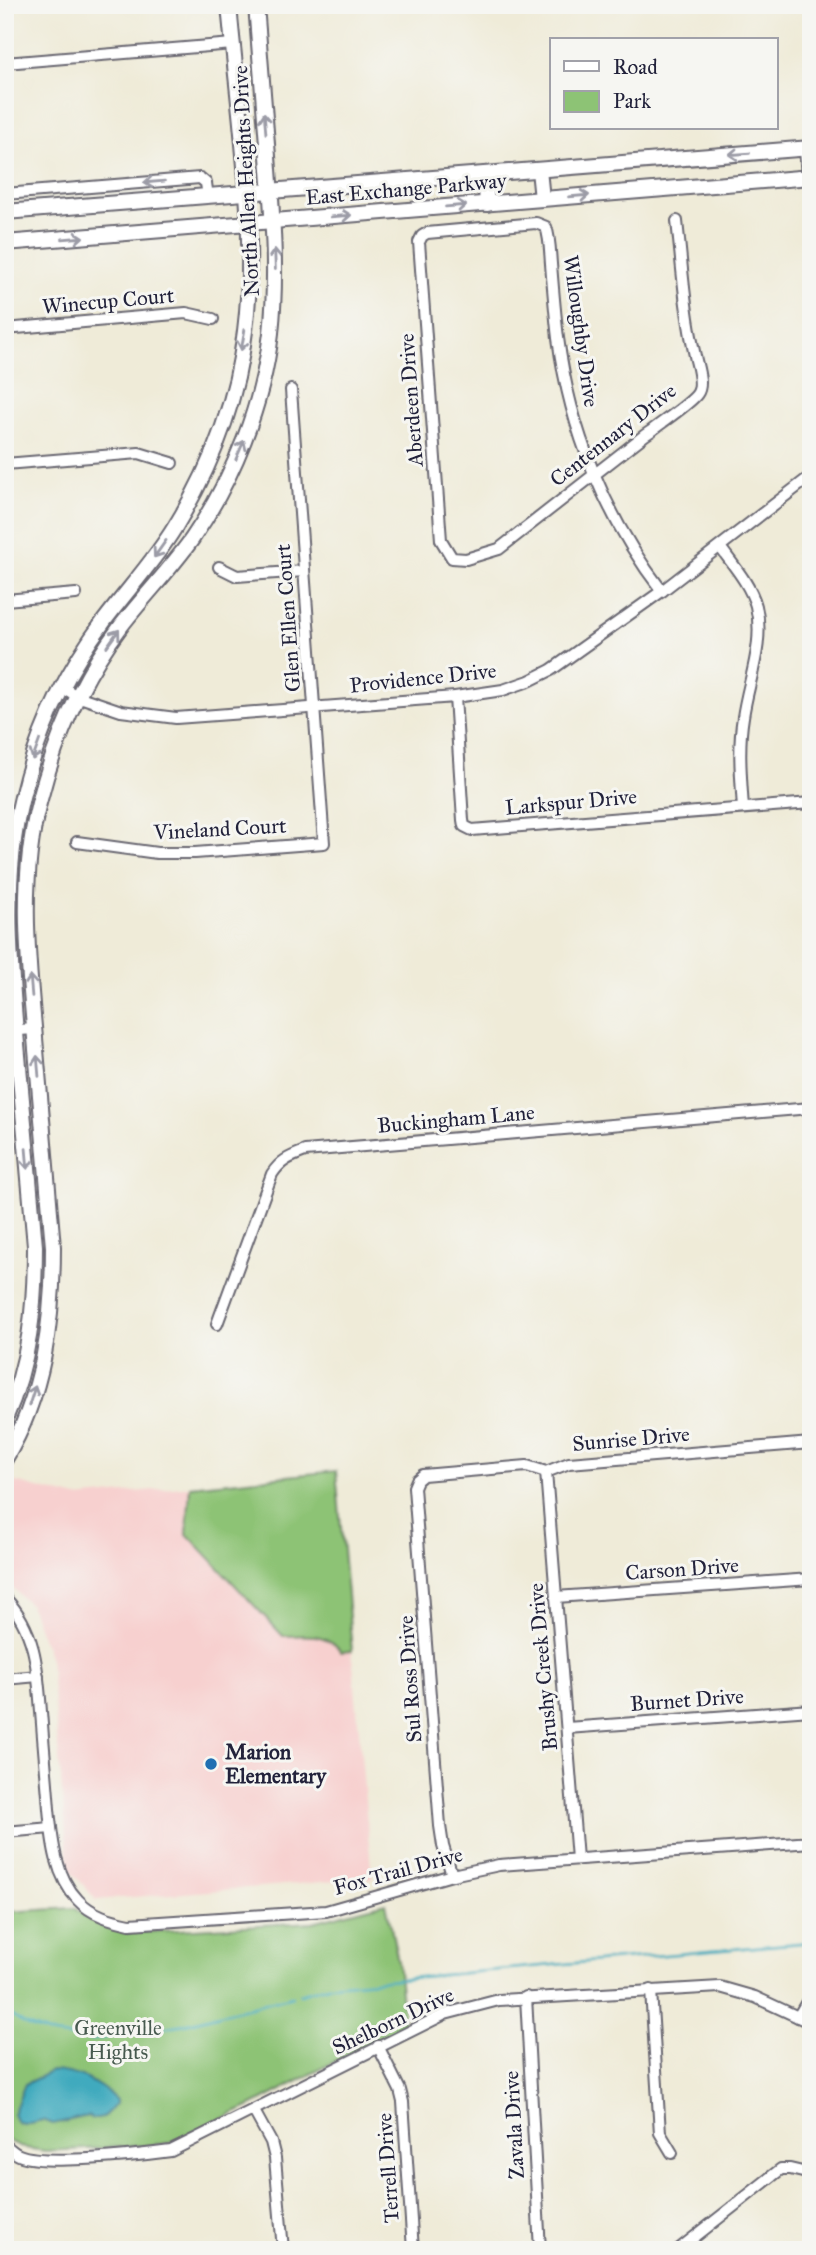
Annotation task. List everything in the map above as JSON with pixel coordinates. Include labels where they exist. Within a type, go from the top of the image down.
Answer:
[{"type":"main road","name":"North Allen Heights Drive","points":[[5,1419],[24,1366],[33,1327],[35,1288],[35,1246],[11,1031],[7,871],[31,764],[62,687],[94,635],[174,528],[198,487],[219,436],[234,387],[245,333],[249,278],[246,193],[229,5]]},
{"type":"main road","name":"North Allen Heights Drive","points":[[5,1459],[28,1409],[41,1369],[50,1327],[53,1290],[53,1247],[26,925],[27,870],[38,804],[60,734],[77,696],[112,638],[192,539],[218,495],[243,443],[259,392],[271,336],[275,278],[256,5]]},
{"type":"main road","name":"East Exchange Parkway","points":[[5,212],[809,149]]},
{"type":"main road","points":[[809,149],[810,177]]},
{"type":"main road","points":[[539,170],[542,199]]},
{"type":"main road","points":[[485,174],[487,204]]},
{"type":"main road","name":"East Exchange Parkway","points":[[5,243],[810,177]]},
{"type":"street","points":[[5,63],[233,44]]},
{"type":"street","points":[[810,177],[811,196]]},
{"type":"street","points":[[5,194],[200,178],[206,183],[208,197]]},
{"type":"street","name":"Centennary Drive","points":[[452,558],[466,559],[499,550],[697,394],[700,388],[698,369],[686,309],[677,221]]},
{"type":"street","name":"Aberdeen Drive","points":[[452,558],[441,540],[419,242],[427,233],[536,223],[543,225]]},
{"type":"street","name":"Willoughby Drive","points":[[543,225],[548,234],[558,338],[570,409],[594,475],[622,534],[662,591]]},
{"type":"street","name":"Winecup Court","points":[[5,329],[186,313],[213,319]]},
{"type":"street","name":"Glen Ellen Court","points":[[291,390],[324,843]]},
{"type":"street","points":[[5,464],[139,453],[172,463]]},
{"type":"street","name":"Providence Drive","points":[[62,687],[77,696],[121,712],[154,717],[200,717],[455,697],[503,690],[551,670],[662,591],[811,476]]},
{"type":"street","points":[[720,547],[753,597],[757,617],[758,644],[741,737],[743,808]]},
{"type":"street","points":[[219,567],[237,576],[304,572]]},
{"type":"street","points":[[5,600],[76,594]]},
{"type":"street","name":"Larkspur Drive","points":[[455,697],[464,826],[472,830],[811,803]]},
{"type":"street","name":"Vineland Court","points":[[77,842],[157,853],[195,853],[324,843]]},
{"type":"street","points":[[7,871],[27,870]]},
{"type":"street","points":[[11,1031],[34,1029]]},
{"type":"street","name":"Buckingham Lane","points":[[217,1324],[272,1174],[283,1160],[305,1151],[811,1108]]},
{"type":"street","name":"Sunrise Drive","points":[[417,1479],[423,1475],[527,1466],[546,1472],[569,1462],[811,1443]]},
{"type":"street","name":"Brushy Creek Drive","points":[[546,1472],[577,1859]]},
{"type":"street","name":"Sul Ross Drive","points":[[417,1479],[414,1487],[440,1826],[452,1875]]},
{"type":"street","name":"Carson Drive","points":[[556,1597],[811,1579]]},
{"type":"street","name":"Fox Trail Drive","points":[[5,1598],[28,1631],[35,1651],[51,1829],[61,1873],[87,1908],[108,1919],[130,1924],[317,1913],[452,1875],[499,1865],[811,1842]]},
{"type":"street","points":[[5,1679],[38,1676]]},
{"type":"street","name":"Burnet Drive","points":[[567,1728],[811,1710]]},
{"type":"street","points":[[5,1832],[51,1829]]},
{"type":"street","name":"Shelborn Drive","points":[[5,2146],[19,2155],[45,2160],[171,2151],[452,2011],[499,2000],[720,1987],[755,1997],[811,2023]]},
{"type":"street","points":[[651,1990],[660,2133],[672,2153]]},
{"type":"street","points":[[797,2017],[811,1994]]},
{"type":"street","name":"Zavala Drive","points":[[526,1997],[540,2250]]},
{"type":"street","name":"Terrell Drive","points":[[378,2046],[400,2090],[403,2102],[413,2250]]},
{"type":"street","points":[[254,2111],[264,2126],[273,2150],[283,2250]]},
{"type":"street","points":[[678,2250],[781,2169],[811,2174]]},
{"type":"shaded area","name":"Marion Elementary","points":[[336,1471],[372,1878],[96,1900],[69,1868],[50,1659],[30,1605],[5,1580],[5,1489],[11,1481],[77,1498]]},
{"type":"green space","points":[[336,1471],[352,1651],[341,1652],[336,1645],[322,1638],[283,1636],[187,1534],[190,1486]]},
{"type":"green space","name":"Greenville Hights","points":[[386,1903],[398,1961],[404,2025],[253,2105],[169,2143],[45,2151],[19,2147],[5,2139],[5,1912],[74,1908],[86,1917],[127,1933],[313,1922]]},
{"type":"water","points":[[52,2071],[70,2073],[95,2083],[116,2100],[116,2104],[103,2117],[92,2119],[88,2116],[53,2124],[43,2120],[17,2123],[13,2114],[25,2084]]},
{"type":"waterway","points":[[300,1994],[331,1985],[811,1942]]},
{"type":"waterway","points":[[5,2012],[26,2025],[53,2035],[91,2040],[185,2024],[292,1996]]},
{"type":"place","name":"Marion Elementary","points":[[211,1764]]}]
